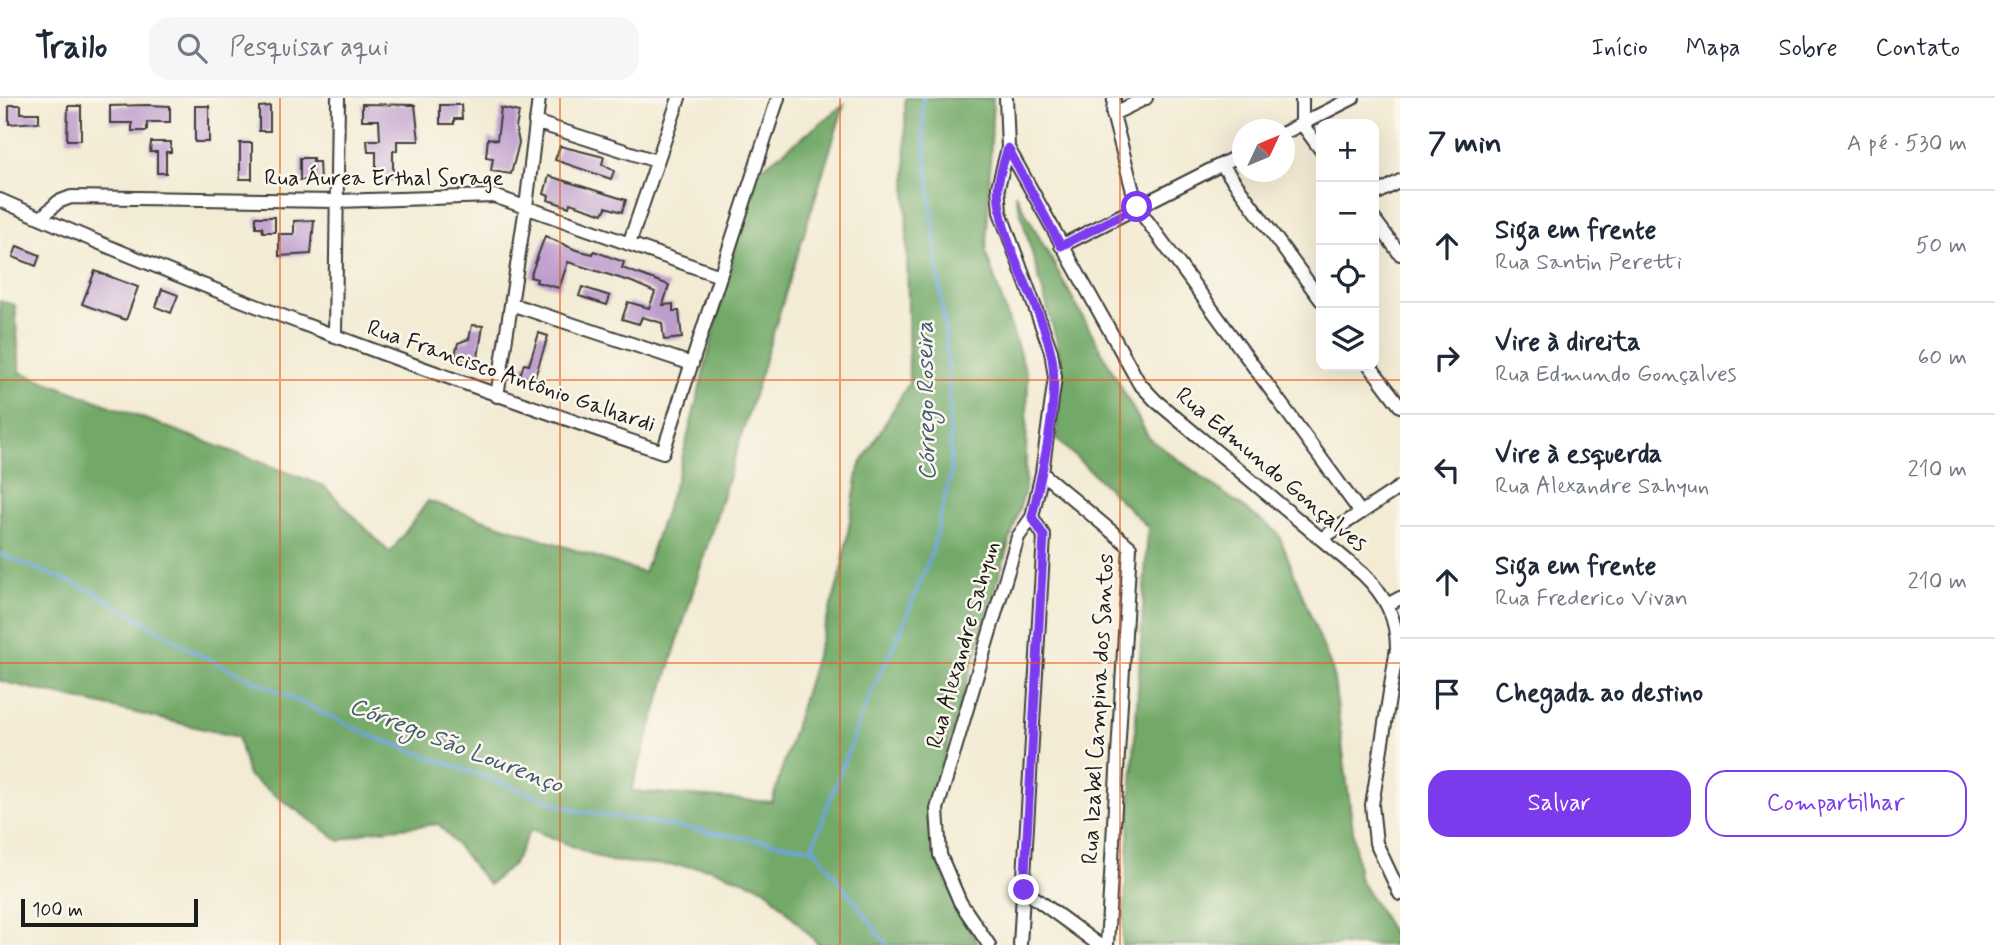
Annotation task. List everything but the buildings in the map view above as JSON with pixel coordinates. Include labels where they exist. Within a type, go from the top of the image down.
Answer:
[{"type":"street","points":[[335,336],[338,98]]},
{"type":"street","points":[[497,396],[526,207],[539,98]]},
{"type":"street","points":[[629,244],[679,98]]},
{"type":"street","name":"Rua Edmundo Gonçalves","points":[[1006,98],[1008,148],[1139,383],[1156,401],[1378,589],[1387,605],[1397,628],[1397,648],[1372,805],[1376,843],[1400,894]]},
{"type":"street","points":[[1114,98],[1113,114],[1137,207],[1361,513]]},
{"type":"street","points":[[1113,114],[1146,98]]},
{"type":"street","points":[[1302,98],[1302,124],[1316,143]]},
{"type":"street","points":[[1295,128],[1353,98]]},
{"type":"street","name":"Rua Francisco Antônio Galhardi","points":[[0,200],[335,336],[497,396],[663,452],[774,99]]},
{"type":"street","points":[[535,122],[656,161]]},
{"type":"street","name":"Rua Alexandre Sahyun","points":[[989,945],[960,902],[940,855],[937,809],[1018,537],[1032,517],[1042,473],[1055,377],[1051,351],[1000,212],[998,187],[1008,148]]},
{"type":"street","points":[[1061,246],[1232,160]]},
{"type":"street","points":[[1222,165],[1316,293]]},
{"type":"street","points":[[1379,192],[1400,181]]},
{"type":"street","name":"Rua Áurea Erthal Sorage","points":[[41,218],[58,202],[71,197],[337,201],[494,196],[720,276]]},
{"type":"street","points":[[1379,226],[1400,254]]},
{"type":"street","points":[[511,304],[692,364]]},
{"type":"street","points":[[1374,371],[1400,406]]},
{"type":"street","name":"Rua Izabel Campina dos Santos","points":[[1042,473],[1130,547],[1107,945]]},
{"type":"street","points":[[1321,539],[1400,487]]},
{"type":"street","points":[[1020,945],[1044,536],[1032,517]]},
{"type":"street","points":[[1387,605],[1400,598]]},
{"type":"street","points":[[1024,890],[1099,945]]},
{"type":"green space","points":[[905,98],[993,98],[986,253],[1028,378],[1025,490],[926,818],[946,882],[978,945],[819,945],[765,888],[709,868],[608,861],[531,829],[514,863],[489,885],[439,824],[370,831],[340,841],[248,776],[238,737],[0,681],[0,301],[15,305],[20,372],[324,486],[390,553],[428,501],[644,573],[679,471],[753,175],[844,105],[631,791],[772,802],[841,573],[859,467],[909,383]]},
{"type":"green space","points":[[1015,193],[1149,438],[1278,533],[1333,672],[1359,878],[1400,945],[1122,945],[1148,527],[1057,439],[1059,349]]},
{"type":"waterway","name":"Córrego Roseira","points":[[812,848],[867,701],[901,630],[932,552],[951,472],[948,360],[923,129],[923,98]]},
{"type":"waterway","name":"Córrego São Lourenço","points":[[0,554],[95,592],[200,655],[374,737],[578,811],[815,849],[887,945]]},
{"type":"route","points":[[1024,890],[1044,536],[1032,517],[1042,473],[1055,377],[1051,351],[1000,212],[998,187],[1008,148],[1061,246],[1137,207]]}]
